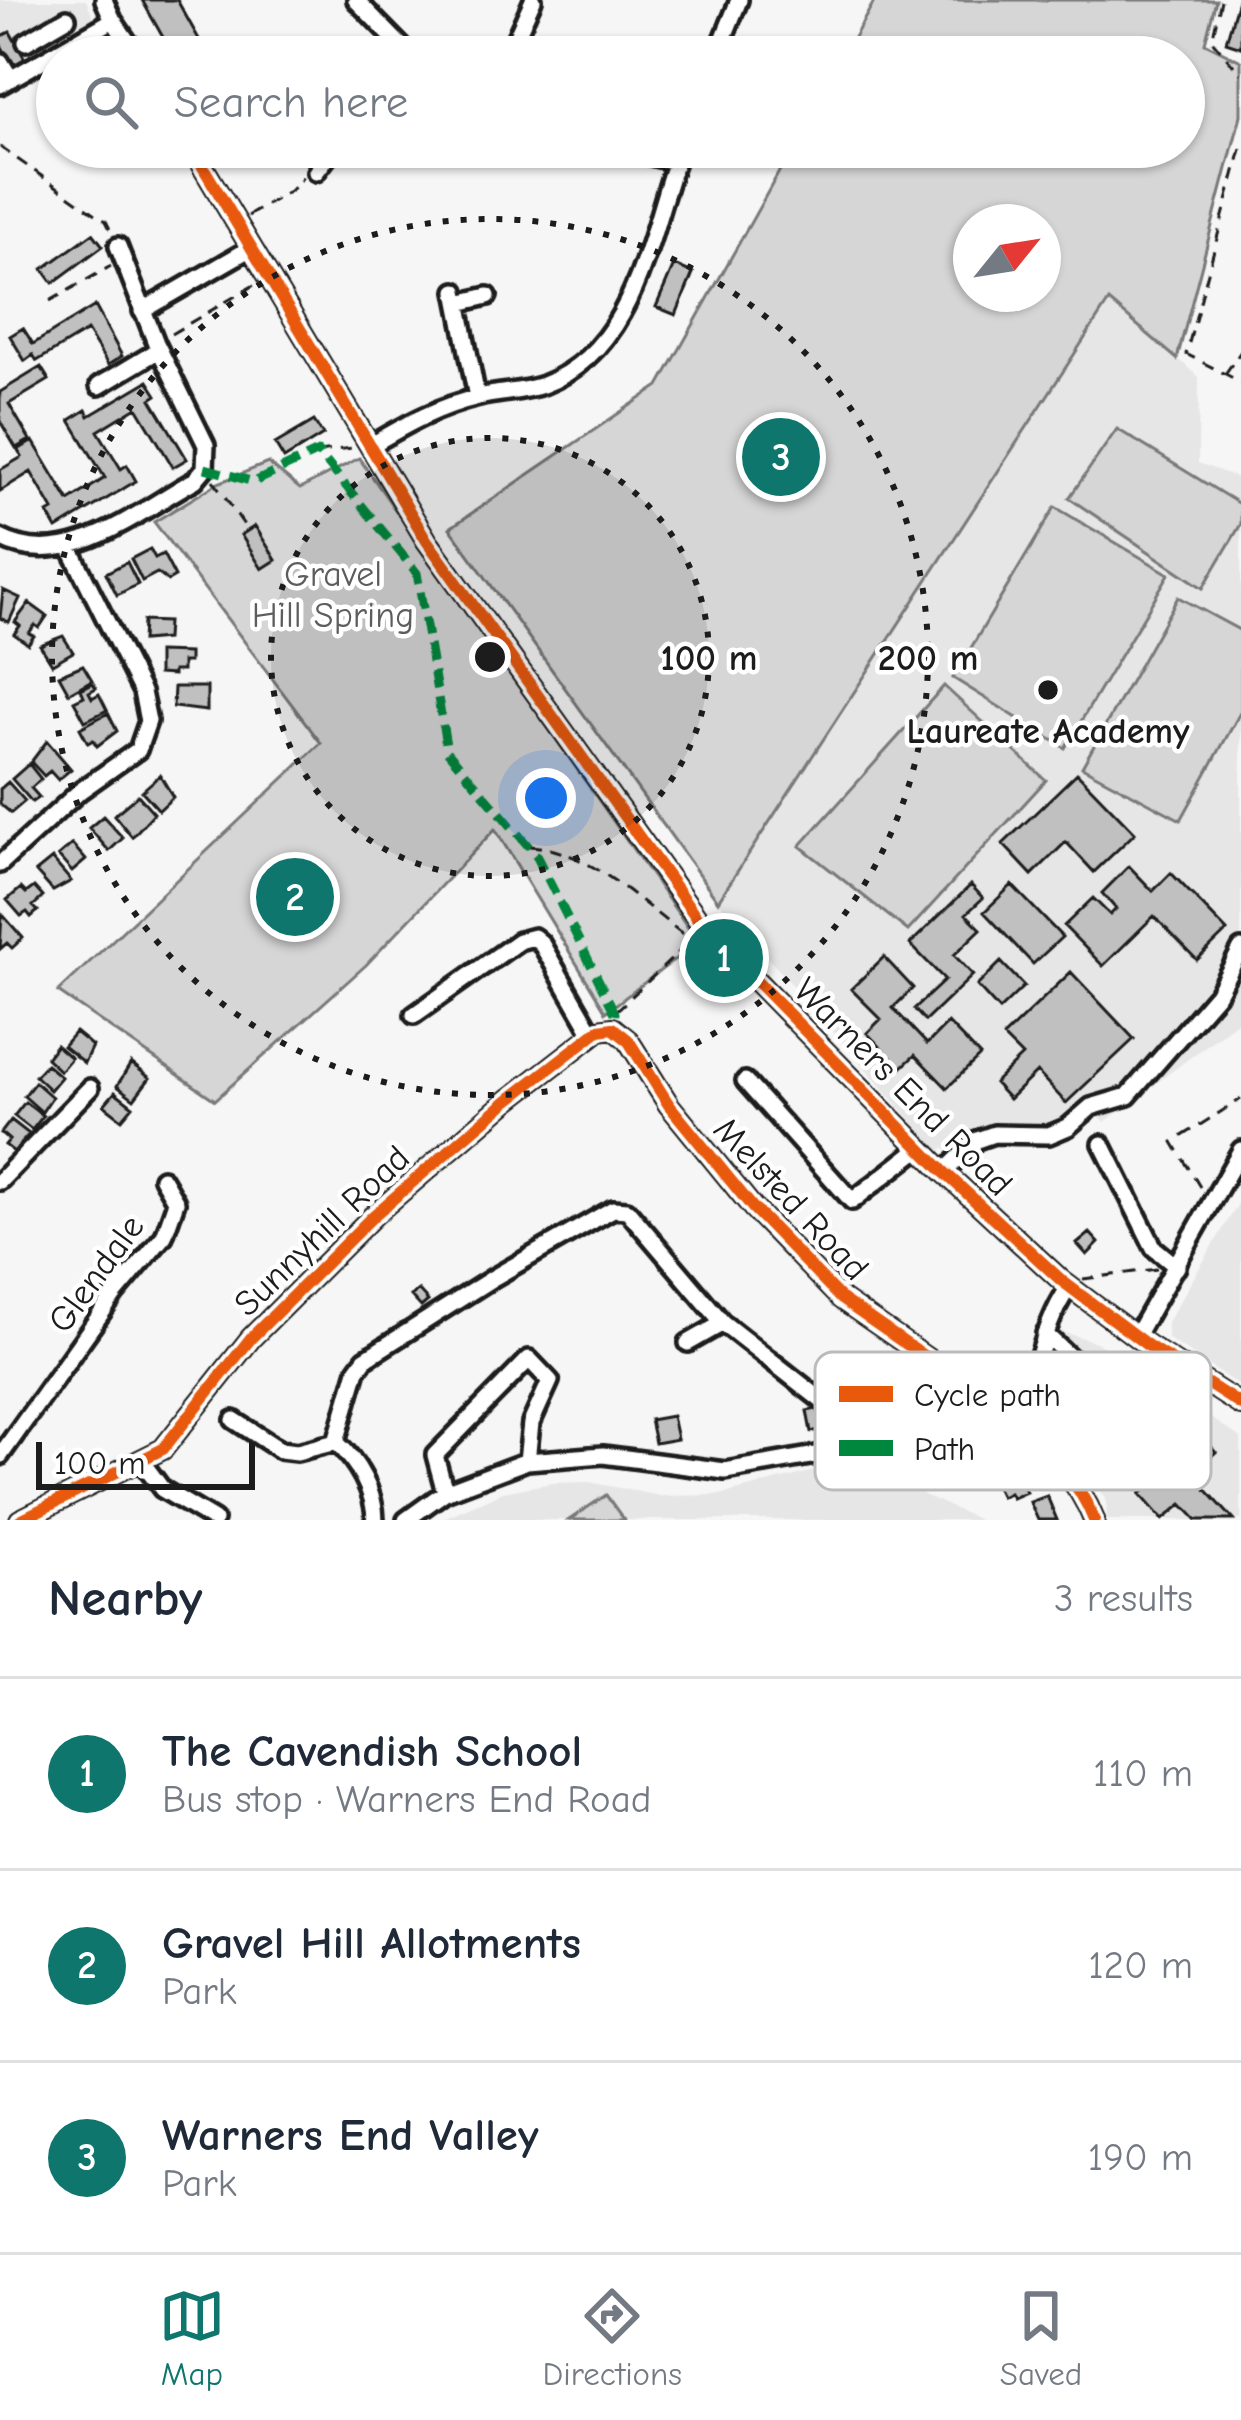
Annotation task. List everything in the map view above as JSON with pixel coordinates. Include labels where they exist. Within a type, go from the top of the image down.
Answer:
[{"type":"street","points":[[104,0],[123,36]]},
{"type":"street","points":[[356,0],[389,36]]},
{"type":"street","points":[[517,36],[533,0]]},
{"type":"street","points":[[724,36],[739,0]]},
{"type":"street","points":[[85,36],[112,20]]},
{"type":"street","points":[[36,36],[61,22],[64,36]]},
{"type":"street","points":[[26,42],[36,36]]},
{"type":"street","points":[[0,61],[5,82],[36,64]]},
{"type":"street","name":"Warners End Road","points":[[204,168],[427,541],[698,935],[1066,1284],[1158,1352]]},
{"type":"street","points":[[316,172],[319,168]]},
{"type":"street","points":[[370,446],[417,418],[477,397],[542,385],[584,362],[622,318],[673,168]]},
{"type":"street","points":[[142,311],[251,248]]},
{"type":"street","points":[[0,538],[45,551],[70,548],[195,480],[205,468],[206,445],[157,346],[120,252]]},
{"type":"street","points":[[477,397],[458,297],[488,296]]},
{"type":"street","points":[[99,386],[157,346]]},
{"type":"street","points":[[0,864],[80,791],[138,750],[148,721],[142,692],[70,548]]},
{"type":"street","points":[[414,1015],[519,941],[534,937],[593,1034]]},
{"type":"street","points":[[944,1172],[977,1140],[994,1134],[1049,1135],[1091,1108],[1128,1096],[1217,994],[1241,950]]},
{"type":"street","name":"Sunnyhill Road","points":[[20,1520],[163,1449],[251,1338],[373,1216],[507,1101],[614,1020]]},
{"type":"street","name":"Melsted Road","points":[[614,1020],[669,1105],[753,1208],[841,1300],[914,1352]]},
{"type":"street","points":[[745,1081],[852,1202],[920,1148]]},
{"type":"street","points":[[0,1181],[90,1088]]},
{"type":"street","points":[[1102,1144],[1154,1248],[1177,1267]]},
{"type":"street","points":[[1137,1334],[1210,1204],[1236,1169],[1241,1150]]},
{"type":"street","name":"Glendale","points":[[0,1456],[115,1294],[164,1236],[176,1202],[163,1178]]},
{"type":"street","points":[[336,1442],[357,1370],[365,1359],[613,1210],[627,1210],[723,1323],[815,1395]]},
{"type":"street","points":[[1041,1352],[1066,1284]]},
{"type":"street","points":[[688,1342],[723,1323]]},
{"type":"street","points":[[1045,1334],[1065,1352]]},
{"type":"street","points":[[445,1492],[435,1454],[529,1359],[550,1381],[531,1423],[527,1461]]},
{"type":"street","name":"Warners End Road","points":[[1211,1386],[1241,1405]]},
{"type":"street","points":[[235,1420],[280,1450],[297,1453],[336,1442]]},
{"type":"street","points":[[336,1442],[362,1476],[375,1504],[375,1520]]},
{"type":"street","points":[[406,1520],[445,1492],[527,1461],[603,1455],[725,1472],[815,1455]]},
{"type":"street","points":[[142,1462],[162,1489],[214,1520]]},
{"type":"street","name":"Melsted Road","points":[[1079,1490],[1094,1520]]},
{"type":"path","points":[[1221,0],[1212,40],[1241,74]]},
{"type":"path","points":[[0,147],[106,221],[120,252],[50,301]]},
{"type":"path","points":[[1241,149],[1186,354],[1241,382]]},
{"type":"path","points":[[237,224],[290,191],[305,174],[316,172]]},
{"type":"path","points":[[1216,238],[1228,241]]},
{"type":"path","points":[[157,346],[268,277]]},
{"type":"path","points":[[1225,374],[1241,351]]},
{"type":"path","points":[[318,452],[370,446]]},
{"type":"path","points":[[205,468],[248,531]]},
{"type":"path","points":[[529,846],[551,847],[698,935],[614,1020]]},
{"type":"path","points":[[1210,1204],[1173,1142],[1241,1100]]},
{"type":"path","points":[[1066,1284],[1177,1267]]},
{"type":"shaded area","points":[[0,0],[86,0],[95,20],[67,36],[36,36],[36,54],[0,74]]},
{"type":"shaded area","name":"Laureate Academy","points":[[1110,300],[1199,377],[1198,463],[1241,479],[1241,1019],[1105,1122],[1091,1108],[1033,1129],[1001,1124],[973,1134],[952,1153],[944,1147],[939,1152],[718,901]]},
{"type":"shaded area","points":[[1241,1199],[1241,1387],[1211,1367],[1211,1352],[1188,1352],[1167,1338],[1167,1322]]},
{"type":"shaded area","points":[[1054,1329],[1096,1342],[1111,1352],[1050,1352]]},
{"type":"shaded area","points":[[1211,1418],[1241,1438],[1241,1520],[1107,1520],[1106,1498],[1099,1490],[1211,1490]]},
{"type":"shaded area","points":[[815,1471],[815,1490],[921,1490],[979,1520],[439,1520],[503,1492],[552,1483],[589,1482],[660,1496],[720,1495]]},
{"type":"green space","points":[[875,0],[1216,0],[1205,43],[1205,36],[855,36]]},
{"type":"green space","points":[[1205,43],[1241,61],[1241,115],[1177,359],[1109,301],[718,901],[450,528],[659,386],[781,168],[1205,168]]},
{"type":"green space","points":[[1117,429],[1241,505],[1241,524],[1203,588],[1069,498]]},
{"type":"green space","name":"Gravel Hill Spring","points":[[359,458],[698,942],[606,1012],[495,829],[366,965],[215,1100],[58,992],[321,743],[154,522],[218,483],[268,463],[300,489]]},
{"type":"green space","points":[[1055,507],[1169,574],[1065,748],[953,678]]},
{"type":"green space","points":[[1178,597],[1241,631],[1241,711],[1181,820],[1082,767]]},
{"type":"green space","points":[[944,686],[1046,780],[908,931],[800,846]]},
{"type":"green space","points":[[606,1495],[624,1520],[569,1520]]},
{"type":"building","points":[[142,0],[177,0],[197,36],[162,36]]},
{"type":"building","points":[[1241,0],[1241,47],[1226,42]]},
{"type":"building","points":[[10,32],[25,59],[12,66],[0,43],[0,37]]},
{"type":"building","points":[[93,233],[103,246],[53,283],[43,269]]},
{"type":"building","points":[[674,265],[693,273],[676,315],[656,307]]},
{"type":"building","points":[[95,306],[122,356],[108,365],[87,331],[37,361],[33,355],[25,361],[10,336],[23,328],[33,344]]},
{"type":"building","points":[[41,367],[49,380],[9,404],[30,440],[16,448],[0,421],[0,392]]},
{"type":"building","points":[[148,381],[157,395],[151,399],[187,459],[173,467],[137,407],[98,431],[121,469],[127,465],[136,481],[57,529],[48,513],[53,510],[31,472],[0,491],[0,470],[22,457],[18,450],[33,441],[69,501],[105,478],[70,420],[86,410],[89,416]]},
{"type":"building","points":[[314,421],[323,435],[284,459],[275,444]]},
{"type":"building","points":[[255,526],[276,560],[262,569],[241,535]]},
{"type":"building","points":[[150,549],[155,558],[163,554],[175,577],[168,581],[157,573],[142,581],[131,559]]},
{"type":"building","points":[[127,562],[138,584],[117,595],[106,573]]},
{"type":"building","points":[[3,590],[20,598],[9,622],[0,618]]},
{"type":"building","points":[[29,603],[47,616],[29,633],[34,636],[28,644],[14,634],[20,626],[15,622]]},
{"type":"building","points":[[143,621],[167,622],[166,639],[142,641]]},
{"type":"building","points":[[63,636],[73,652],[52,664],[40,645]]},
{"type":"building","points":[[158,652],[189,653],[189,662],[182,662],[182,671],[173,671],[173,675],[158,674]]},
{"type":"building","points":[[83,665],[92,680],[69,693],[59,675]]},
{"type":"building","points":[[93,683],[92,698],[99,694],[107,710],[85,721],[74,701],[84,696],[81,689]]},
{"type":"building","points":[[174,687],[207,687],[207,711],[173,707]]},
{"type":"building","points":[[108,713],[117,731],[97,746],[93,740],[88,743],[80,728]]},
{"type":"building","points":[[47,741],[71,769],[58,780],[50,771],[44,776],[31,762]]},
{"type":"building","points":[[29,764],[41,779],[31,788],[39,797],[32,802],[12,779]]},
{"type":"building","points":[[1077,773],[1135,833],[1094,872],[1066,842],[1032,875],[1003,844]]},
{"type":"building","points":[[160,775],[173,797],[159,810],[142,791]]},
{"type":"building","points":[[8,782],[25,801],[11,813],[0,804],[0,789]]},
{"type":"building","points":[[138,795],[154,813],[132,837],[114,815]]},
{"type":"building","points":[[103,816],[123,838],[109,851],[89,828]]},
{"type":"building","points":[[72,844],[86,860],[72,872],[58,856]]},
{"type":"building","points":[[52,859],[71,881],[53,891],[36,872]]},
{"type":"building","points":[[1129,866],[1153,891],[1171,873],[1227,931],[1197,960],[1154,916],[1103,966],[1064,926],[1093,898],[1110,915],[1116,909],[1102,893]]},
{"type":"building","points":[[971,885],[983,898],[966,914],[981,929],[954,955],[973,975],[925,1021],[914,1009],[945,980],[910,944]]},
{"type":"building","points":[[1012,885],[1062,937],[1033,964],[984,912]]},
{"type":"building","points":[[34,887],[43,897],[33,906],[38,911],[31,917],[27,912],[21,916],[7,900],[21,888],[26,893]]},
{"type":"building","points":[[2,914],[23,938],[12,948],[7,943],[0,949]]},
{"type":"building","points":[[884,957],[913,988],[893,1008],[927,1044],[948,1023],[980,1056],[947,1088],[915,1055],[901,1068],[867,1033],[881,1019],[851,989]]},
{"type":"building","points":[[1001,962],[1024,986],[999,1010],[977,986]]},
{"type":"building","points":[[1071,972],[1134,1039],[1066,1103],[1037,1072],[1009,1099],[994,1083],[1022,1056],[1003,1037]]},
{"type":"building","points":[[75,1032],[92,1046],[84,1063],[63,1046]]},
{"type":"building","points":[[56,1045],[71,1058],[60,1071],[46,1058]]},
{"type":"building","points":[[131,1063],[150,1078],[134,1099],[117,1086]]},
{"type":"building","points":[[46,1064],[61,1077],[50,1090],[35,1076]]},
{"type":"building","points":[[35,1082],[52,1097],[42,1112],[24,1096]]},
{"type":"building","points":[[115,1092],[133,1106],[122,1119],[104,1105]]},
{"type":"building","points":[[25,1102],[43,1116],[32,1130],[14,1116]]},
{"type":"building","points":[[11,1120],[29,1134],[14,1152],[1,1133]]},
{"type":"building","points":[[1090,1233],[1099,1243],[1087,1255],[1077,1244]]},
{"type":"building","points":[[418,1290],[428,1301],[421,1307],[411,1296]]},
{"type":"building","points":[[815,1409],[815,1431],[811,1432],[807,1411]]},
{"type":"building","points":[[672,1416],[677,1439],[655,1443],[650,1420]]},
{"type":"building","points":[[998,1490],[1026,1492],[1012,1498],[1009,1493],[1001,1497]]},
{"type":"building","points":[[1145,1490],[1207,1490],[1234,1520],[1197,1520],[1182,1504],[1163,1520],[1140,1494]]},
{"type":"building","points":[[1047,1496],[1057,1520],[1038,1520],[1030,1502]]},
{"type":"marked path","points":[[205,468],[254,482],[318,452],[417,573],[447,751],[536,855],[615,1013],[613,1028]]},
{"type":"cycle path","points":[[204,168],[427,541],[705,929],[944,1172],[1062,1281],[1158,1352]]},
{"type":"cycle path","points":[[20,1520],[163,1449],[251,1338],[373,1216],[507,1101],[599,1030],[613,1028],[628,1040],[669,1105],[753,1208],[841,1299],[918,1352]]},
{"type":"cycle path","points":[[1211,1386],[1241,1405]]},
{"type":"cycle path","points":[[1079,1490],[1094,1520]]},
{"type":"place","name":"Warners End Valley","points":[[781,457]]},
{"type":"place","name":"Laureate Academy","points":[[1048,690]]},
{"type":"place","name":"Gravel Hill Allotments","points":[[295,897]]},
{"type":"place","name":"The Cavendish School","points":[[724,958]]}]
